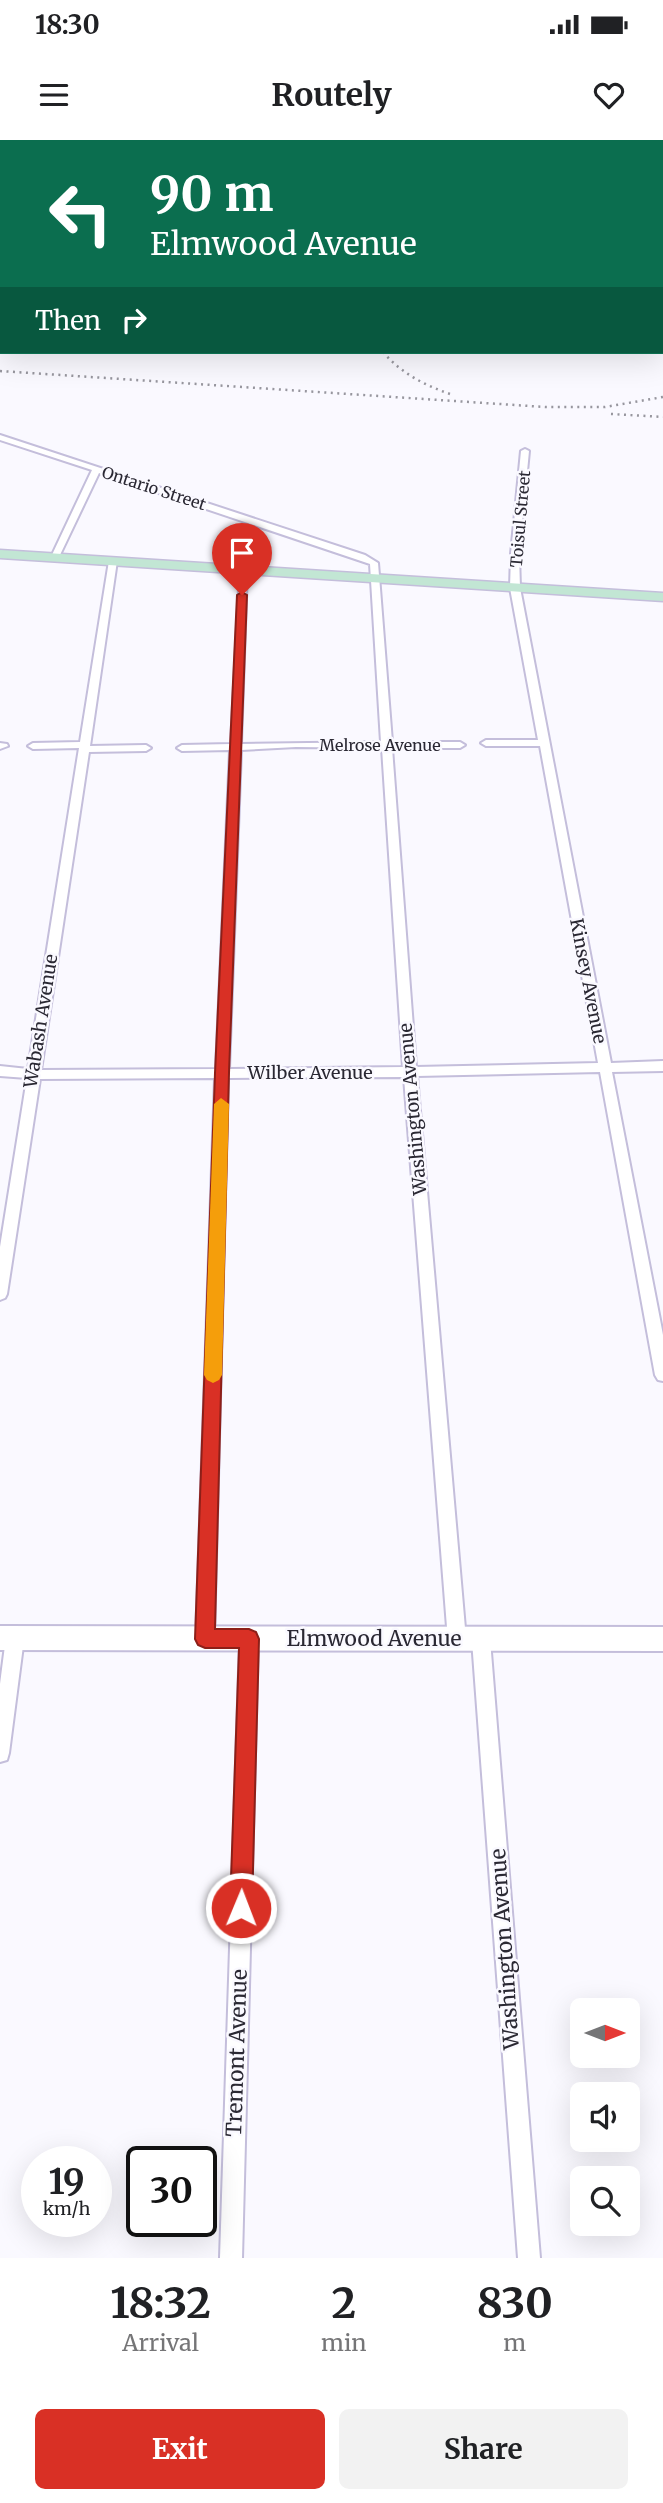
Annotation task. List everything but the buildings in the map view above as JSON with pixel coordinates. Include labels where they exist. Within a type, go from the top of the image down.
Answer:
[{"type":"main road","points":[[0,554],[663,597]]},
{"type":"street","name":"Ontario Street","points":[[0,437],[362,557],[374,564],[373,578]]},
{"type":"street","name":"Toisul Street","points":[[515,588],[515,554],[525,451]]},
{"type":"street","points":[[55,557],[97,469]]},
{"type":"street","name":"Wabash Avenue","points":[[0,1294],[113,561]]},
{"type":"street","points":[[205,1639],[222,1073],[243,570]]},
{"type":"street","name":"Washington Avenue","points":[[373,578],[410,1072],[469,1640],[528,2258]]},
{"type":"street","name":"Kinsey Avenue","points":[[515,588],[663,1375]]},
{"type":"street","points":[[486,743],[543,743]]},
{"type":"street","name":"Melrose Avenue","points":[[182,748],[460,745]]},
{"type":"street","points":[[33,746],[146,748]]},
{"type":"street","name":"Wilber Avenue","points":[[0,1071],[410,1072],[663,1066]]},
{"type":"street","points":[[0,1753],[8,1638]]},
{"type":"street","name":"Elmwood Avenue","points":[[8,1638],[663,1639]]},
{"type":"street","name":"Tremont Avenue","points":[[231,2258],[249,1639]]},
{"type":"railway","points":[[385,354],[415,378],[453,395]]},
{"type":"railway","points":[[0,371],[545,407],[605,407],[663,397]]},
{"type":"railway","points":[[611,414],[663,417]]},
{"type":"slow traffic","points":[[213,1375],[221,1104]]},
{"type":"route","points":[[241,1908],[249,1639],[205,1639],[222,1073],[242,595]]}]
